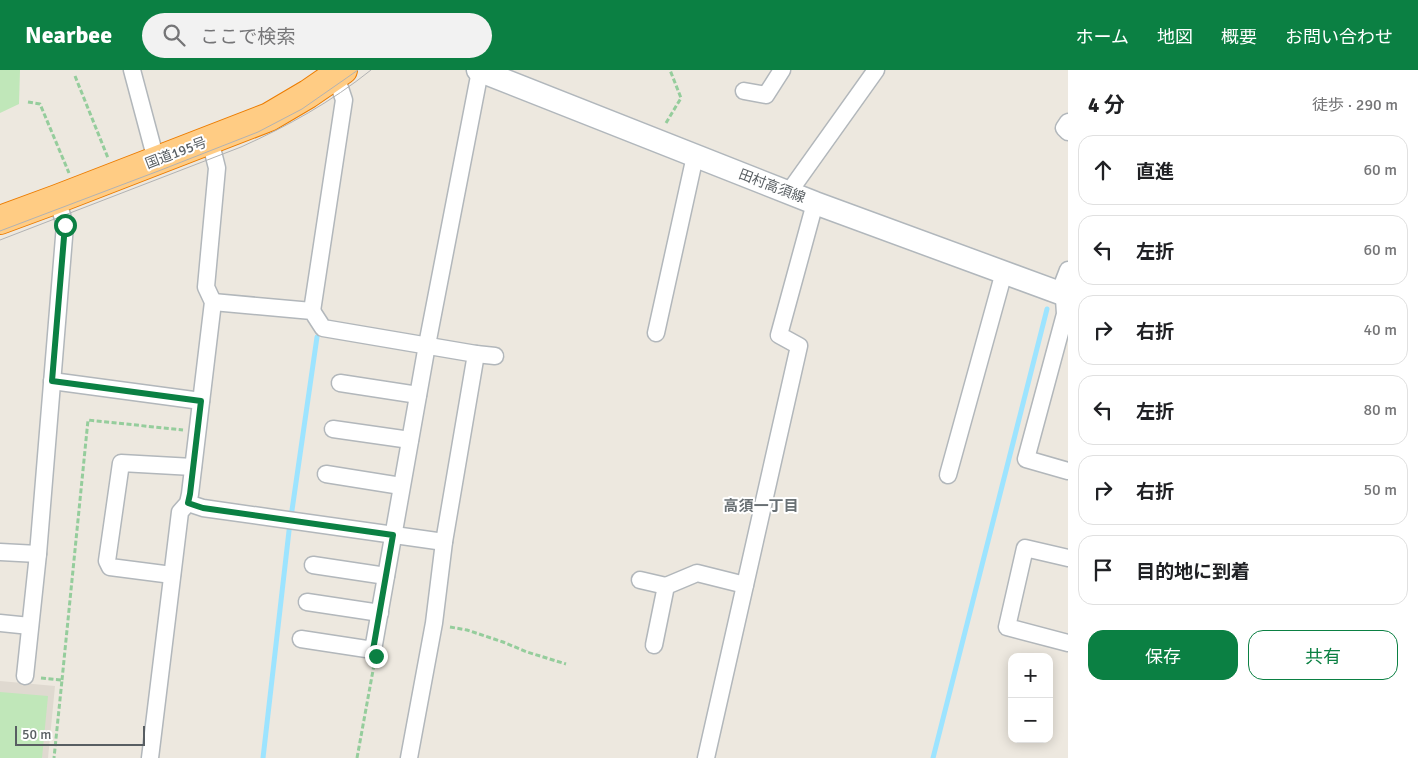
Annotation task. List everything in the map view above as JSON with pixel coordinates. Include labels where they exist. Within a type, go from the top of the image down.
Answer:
[{"type":"highway","name":"国道195号","points":[[0,220],[67,196],[269,117],[340,73]]},
{"type":"main road","name":"田村高須線","points":[[479,70],[815,203],[1066,295]]},
{"type":"street","points":[[132,70],[156,160]]},
{"type":"street","points":[[301,639],[373,650],[426,345],[479,70]]},
{"type":"street","points":[[744,91],[766,95],[782,70]]},
{"type":"street","points":[[789,192],[876,70]]},
{"type":"street","points":[[340,73],[344,100],[312,311],[324,328],[495,356]]},
{"type":"street","points":[[1068,122],[1064,128],[1068,132]]},
{"type":"street","points":[[150,758],[180,512],[188,503],[194,467],[213,302],[206,286],[217,168],[210,140]]},
{"type":"street","points":[[656,333],[695,156]]},
{"type":"street","points":[[25,676],[38,554],[67,196]]},
{"type":"street","points":[[706,758],[799,346],[778,334],[815,203]]},
{"type":"street","points":[[1068,270],[1063,283],[1066,295],[1065,314],[1026,459],[1068,471]]},
{"type":"street","points":[[948,475],[1004,272]]},
{"type":"street","points":[[213,302],[312,311]]},
{"type":"street","points":[[409,758],[434,623],[444,542],[476,354]]},
{"type":"street","points":[[52,381],[201,401]]},
{"type":"street","points":[[340,383],[418,395]]},
{"type":"street","points":[[333,429],[410,440]]},
{"type":"street","points":[[172,575],[110,568],[107,561],[120,463],[194,467]]},
{"type":"street","points":[[326,474],[402,486]]},
{"type":"street","points":[[188,503],[203,508],[444,542]]},
{"type":"street","points":[[1068,558],[1025,548],[1007,627],[1068,643]]},
{"type":"street","points":[[0,552],[38,554]]},
{"type":"street","points":[[313,566],[386,576]]},
{"type":"street","points":[[640,580],[666,586],[697,573],[745,585]]},
{"type":"street","points":[[654,644],[666,586]]},
{"type":"street","points":[[307,602],[380,614]]},
{"type":"street","points":[[0,623],[30,626]]},
{"type":"path","points":[[656,141],[681,98],[670,70]]},
{"type":"path","points":[[75,76],[115,177]]},
{"type":"path","points":[[28,102],[40,104],[67,196]]},
{"type":"path","points":[[434,623],[467,630],[566,664]]},
{"type":"path","points":[[357,758],[376,656],[373,650]]},
{"type":"path","points":[[25,676],[62,680],[54,758]]},
{"type":"shaded area","points":[[0,681],[55,686],[48,758],[0,758]]},
{"type":"green space","points":[[0,70],[20,70],[19,104],[0,113]]},
{"type":"green space","points":[[0,692],[48,696],[42,758],[0,758]]},
{"type":"waterway","points":[[933,758],[1047,309]]},
{"type":"waterway","points":[[263,758],[289,531],[317,337]]},
{"type":"tram line","points":[[0,231],[258,132],[302,109],[358,70]]},
{"type":"tram line","points":[[0,240],[241,147],[276,131],[309,113],[371,70]]},
{"type":"district","name":"高須一丁目","points":[[761,506]]},
{"type":"route","points":[[65,225],[52,381],[201,401],[188,503],[203,508],[393,535],[373,650],[376,656]]}]
